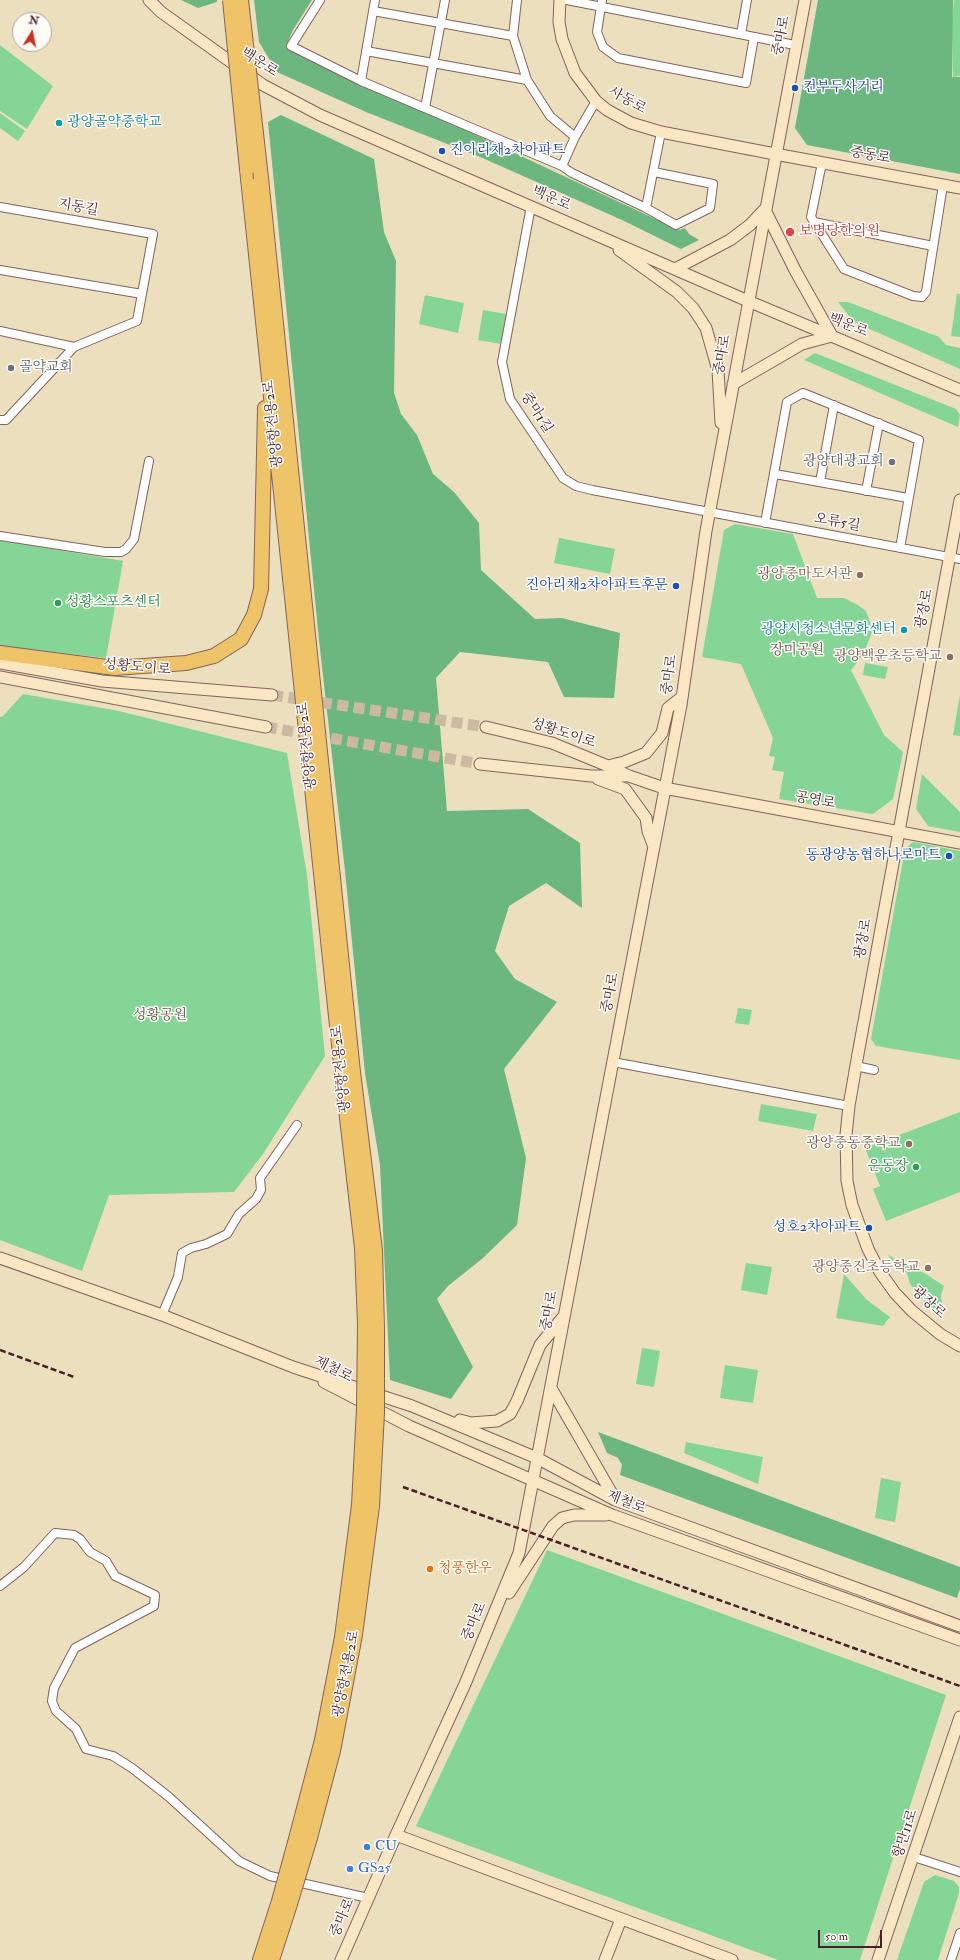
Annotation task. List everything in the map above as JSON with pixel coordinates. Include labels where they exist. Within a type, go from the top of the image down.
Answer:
[{"type":"highway","name":"광양항전용2로","points":[[230,0],[343,1083],[371,1326]]},
{"type":"highway","name":"광양항전용2로","points":[[241,0],[261,178],[353,1072],[375,1250],[371,1326],[364,1408],[365,1506],[342,1637],[303,1837],[285,1902]]},
{"type":"highway","points":[[0,653],[115,668],[186,663],[214,656],[241,639],[254,616],[260,589],[266,350]]},
{"type":"highway","points":[[260,1960],[285,1902]]},
{"type":"highway","points":[[272,1960],[285,1902]]},
{"type":"main road","name":"백운로","points":[[149,0],[179,25],[263,85],[320,115],[748,301],[960,390]]},
{"type":"main road","name":"사동로","points":[[560,0],[559,22],[562,39],[575,73],[596,101],[607,110],[631,124],[661,132],[775,154]]},
{"type":"main road","name":"중마로","points":[[341,1960],[495,1613],[519,1553],[682,697],[710,513],[804,0]]},
{"type":"main road","name":"중동로","points":[[775,154],[960,188]]},
{"type":"main road","points":[[675,269],[730,240],[750,225],[765,210],[796,272],[832,336],[802,344],[733,384]]},
{"type":"main road","points":[[601,237],[677,292],[693,308],[706,328],[718,370],[723,441]]},
{"type":"main road","name":"광장로","points":[[960,500],[955,558],[899,832],[856,1066],[846,1134],[847,1181],[857,1221],[868,1249],[880,1272],[895,1293],[912,1311],[940,1334],[960,1346]]},
{"type":"main road","name":"성황도이로","points":[[0,663],[102,681],[272,695]]},
{"type":"main road","points":[[0,677],[266,727]]},
{"type":"main road","points":[[608,766],[624,762],[646,753],[662,734],[668,708],[682,697]]},
{"type":"main road","name":"성황도이로","points":[[486,727],[552,743],[629,776],[664,788]]},
{"type":"main road","name":"성황도이로","points":[[480,764],[591,776],[629,776]]},
{"type":"main road","points":[[591,776],[625,789],[646,818],[648,831],[654,848]]},
{"type":"main road","name":"공영로","points":[[664,788],[960,843]]},
{"type":"main road","name":"제철로","points":[[0,1258],[162,1315],[293,1367],[412,1406],[537,1458],[615,1500],[960,1626]]},
{"type":"main road","points":[[412,1406],[471,1423],[497,1421],[510,1414],[517,1401],[540,1345],[564,1316]]},
{"type":"main road","name":"제철로","points":[[293,1367],[408,1426],[612,1515],[960,1640]]},
{"type":"main road","points":[[551,1388],[615,1500]]},
{"type":"main road","points":[[495,1613],[553,1526],[562,1518],[574,1515],[612,1515]]},
{"type":"main road","name":"항만11로","points":[[878,1960],[960,1717]]},
{"type":"main road","points":[[396,1835],[732,1960]]},
{"type":"main road","points":[[605,1960],[621,1919]]},
{"type":"street","points":[[320,0],[291,46],[361,81],[562,166],[572,174],[646,208],[676,225],[710,208],[713,184],[654,172]]},
{"type":"street","points":[[361,81],[375,0]]},
{"type":"street","points":[[425,108],[445,0]]},
{"type":"street","points":[[516,0],[513,36],[527,80],[550,116],[576,137]]},
{"type":"street","points":[[566,0],[601,4],[795,45]]},
{"type":"street","points":[[741,34],[747,0]]},
{"type":"street","points":[[601,4],[597,32],[603,47],[618,58],[746,83],[754,37]]},
{"type":"street","points":[[373,11],[513,36]]},
{"type":"street","points":[[366,51],[527,80]]},
{"type":"street","points":[[562,166],[596,101]]},
{"type":"street","points":[[646,208],[661,132]]},
{"type":"street","points":[[822,163],[811,217],[844,268],[913,296],[922,297],[926,292],[943,185]]},
{"type":"street","name":"중마1길","points":[[531,206],[502,362],[510,399],[563,478],[576,486],[710,513]]},
{"type":"street","name":"지동길","points":[[0,207],[152,234],[142,294]]},
{"type":"street","points":[[814,222],[933,246]]},
{"type":"street","points":[[0,270],[142,294],[137,321],[74,347],[6,420],[0,420]]},
{"type":"street","points":[[0,331],[74,347]]},
{"type":"street","points":[[765,523],[787,402],[803,393],[919,440],[900,548]]},
{"type":"street","points":[[820,482],[834,405]]},
{"type":"street","points":[[866,491],[879,423]]},
{"type":"street","points":[[0,536],[105,552],[120,552],[126,549],[134,539],[149,461]]},
{"type":"street","points":[[775,474],[908,498]]},
{"type":"street","name":"오류5길","points":[[710,513],[955,558]]},
{"type":"street","points":[[613,1062],[849,1106]]},
{"type":"street","points":[[856,1066],[874,1070]]},
{"type":"street","points":[[162,1315],[178,1277],[182,1253],[191,1248],[206,1244],[226,1234],[239,1214],[256,1199],[261,1190],[260,1178],[297,1125]]},
{"type":"street","points":[[0,1586],[24,1567],[55,1533],[74,1535],[80,1539],[90,1552],[106,1562],[115,1576],[155,1595],[154,1606],[75,1648],[54,1688],[52,1701],[56,1711],[76,1729],[86,1749],[112,1756],[132,1768],[169,1797],[239,1861],[270,1876],[368,1898]]},
{"type":"street","points":[[914,1857],[960,1872]]},
{"type":"street","points":[[951,1960],[960,1933]]},
{"type":"green space","points":[[181,0],[217,0],[217,2],[198,8]]},
{"type":"green space","points":[[254,0],[312,0],[293,30],[286,46],[679,230],[685,228],[689,234],[699,240],[681,249],[622,220],[478,156],[366,112],[277,72],[259,42]]},
{"type":"green space","points":[[818,0],[953,0],[952,77],[960,77],[960,174],[807,145],[795,128]]},
{"type":"green space","points":[[954,0],[960,0],[960,76],[953,77],[952,22]]},
{"type":"green space","points":[[0,45],[53,86],[27,129],[0,111]]},
{"type":"green space","points":[[0,113],[25,131],[18,141],[0,128]]},
{"type":"green space","points":[[281,115],[374,159],[384,232],[396,261],[394,393],[401,414],[417,435],[433,474],[454,492],[479,523],[481,570],[535,619],[562,618],[620,633],[614,698],[564,697],[548,662],[460,652],[436,678],[447,811],[528,809],[580,843],[582,908],[546,883],[509,906],[495,951],[515,979],[557,1002],[504,1069],[526,1158],[517,1225],[483,1258],[448,1286],[437,1299],[473,1367],[451,1399],[390,1380],[380,1165],[365,1073],[345,871],[319,640],[268,122]]},
{"type":"green space","points":[[957,294],[960,294],[960,337],[951,336]]},
{"type":"green space","points":[[425,295],[464,303],[458,333],[419,324]]},
{"type":"green space","points":[[838,302],[848,302],[939,337],[946,345],[960,348],[960,369],[854,322]]},
{"type":"green space","points":[[483,310],[506,314],[501,344],[478,340]]},
{"type":"green space","points":[[815,353],[956,409],[960,415],[958,427],[804,360]]},
{"type":"green space","name":"장미공원","points":[[735,524],[793,534],[817,598],[844,598],[866,611],[872,632],[863,655],[851,670],[884,735],[903,752],[893,799],[873,814],[779,799],[784,772],[772,770],[775,757],[769,756],[773,738],[741,664],[702,657],[724,530]]},
{"type":"green space","points":[[559,538],[615,549],[610,574],[554,563]]},
{"type":"green space","name":"성황스포츠센터","points":[[0,540],[123,561],[106,658],[0,646]]},
{"type":"green space","points":[[865,663],[888,667],[885,679],[863,675]]},
{"type":"green space","name":"성황공원","points":[[23,694],[119,711],[287,753],[307,875],[325,1056],[263,1154],[234,1192],[109,1195],[82,1271],[0,1240],[0,717],[3,716]]},
{"type":"green space","points":[[960,695],[960,736],[953,735]]},
{"type":"green space","points":[[922,774],[960,812],[960,832],[928,826],[916,809]]},
{"type":"green space","points":[[913,842],[960,851],[960,1060],[876,1046],[871,1039],[905,849]]},
{"type":"green space","points":[[738,1008],[752,1010],[749,1025],[735,1023]]},
{"type":"green space","points":[[761,1104],[817,1114],[813,1131],[758,1121]]},
{"type":"green space","name":"운동장","points":[[960,1112],[960,1192],[886,1221],[873,1189],[880,1186],[865,1148]]},
{"type":"green space","points":[[888,1255],[926,1274],[944,1286],[941,1295],[943,1315],[940,1317],[932,1311],[910,1284],[907,1273],[894,1264]]},
{"type":"green space","points":[[746,1263],[772,1267],[767,1295],[741,1290]]},
{"type":"green space","points":[[844,1274],[867,1300],[890,1317],[883,1326],[836,1318]]},
{"type":"green space","points":[[642,1348],[660,1351],[654,1387],[636,1384]]},
{"type":"green space","points":[[725,1365],[758,1370],[753,1403],[720,1398]]},
{"type":"green space","points":[[598,1432],[960,1567],[960,1589],[957,1598],[620,1475],[622,1465],[618,1458],[607,1453]]},
{"type":"green space","points":[[686,1442],[763,1457],[758,1484],[684,1453]]},
{"type":"green space","points":[[881,1478],[901,1482],[895,1522],[875,1518]]},
{"type":"green space","points":[[547,1550],[946,1695],[860,1960],[778,1960],[416,1826]]},
{"type":"green space","points":[[935,1875],[954,1881],[959,1887],[959,1893],[938,1960],[897,1960],[924,1882]]},
{"type":"tunnel","points":[[272,695],[486,727]]},
{"type":"tunnel","points":[[266,727],[480,764]]},
{"type":"railway","points":[[0,1350],[74,1377]]},
{"type":"railway","points":[[403,1487],[960,1686]]},
{"type":"place","name":"컨부두사거리","points":[[795,88]]},
{"type":"place","name":"광양골약중학교","points":[[59,123]]},
{"type":"place","name":"진아리채2차아파트","points":[[442,151]]},
{"type":"place","name":"보명당한의원","points":[[790,232]]},
{"type":"place","name":"골약교회","points":[[11,368]]},
{"type":"place","name":"광양대광교회","points":[[892,462]]},
{"type":"place","name":"광양중마도서관","points":[[860,575]]},
{"type":"place","name":"진아리채2차아파트후문","points":[[676,586]]},
{"type":"place","name":"성황스포츠센터","points":[[58,603]]},
{"type":"place","name":"광양시청소년문화센터","points":[[904,630]]},
{"type":"place","name":"광양백운초등학교","points":[[950,657]]},
{"type":"place","name":"동광양농협하나로마트","points":[[949,856]]},
{"type":"place","name":"광양중동중학교","points":[[909,1144]]},
{"type":"place","name":"운동장","points":[[916,1167]]},
{"type":"place","name":"성호2차아파트","points":[[869,1228]]},
{"type":"place","name":"광양중진초등학교","points":[[928,1268]]},
{"type":"place","name":"청풍한우","points":[[430,1569]]},
{"type":"place","name":"CU","points":[[367,1847]]},
{"type":"place","name":"GS25","points":[[350,1869]]}]
